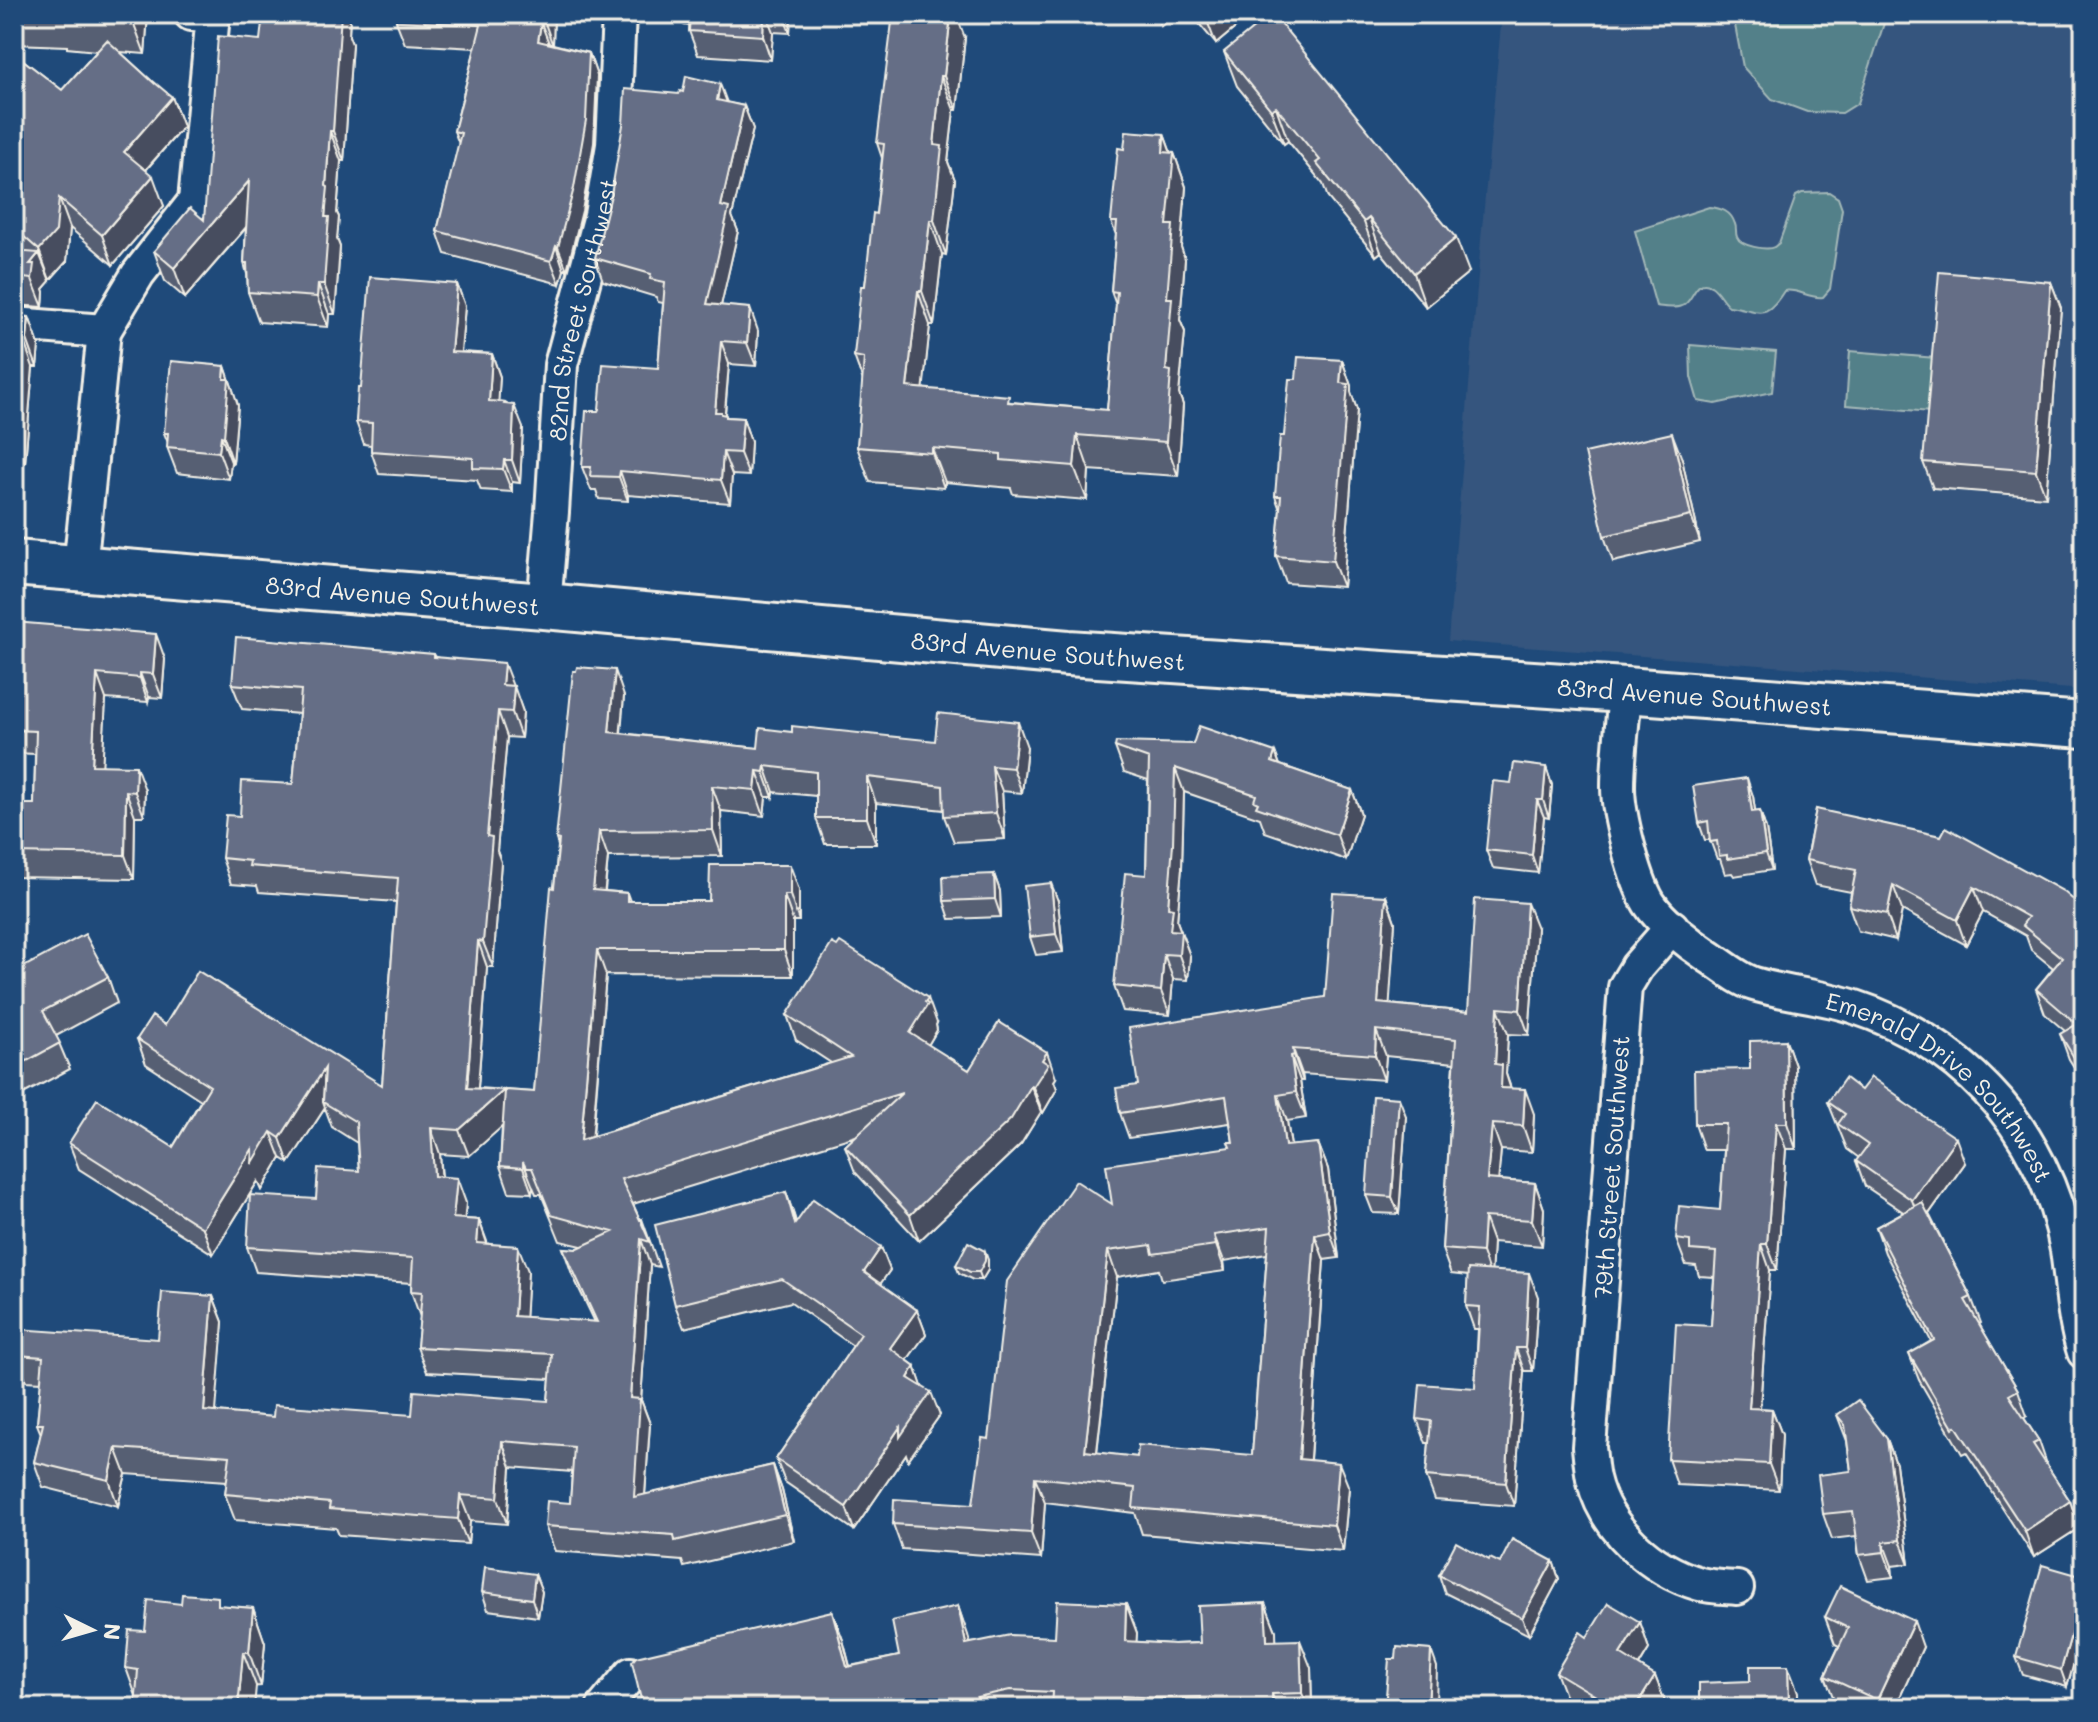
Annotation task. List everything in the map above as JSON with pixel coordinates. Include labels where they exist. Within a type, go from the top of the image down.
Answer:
[{"type":"street","name":"82nd Street Southwest","points":[[544,606],[561,365],[601,215],[613,145],[619,14]]},
{"type":"street","points":[[80,568],[104,331],[138,274],[195,201],[202,15]]},
{"type":"street","points":[[14,324],[104,331]]},
{"type":"street","name":"83rd Avenue Southwest","points":[[14,563],[1068,653],[1625,690],[2084,725]]},
{"type":"street","points":[[1625,690],[1618,790],[1626,834],[1634,868],[1650,904],[1672,927]]},
{"type":"street","name":"Emerald Drive Southwest","points":[[1672,927],[1700,950],[1751,983],[1854,1007],[1903,1027],[1947,1054],[1986,1089],[2019,1129],[2044,1175],[2067,1250],[2074,1313],[2084,1352]]},
{"type":"street","name":"79th Street Southwest","points":[[1672,927],[1637,967],[1625,987],[1589,1447],[1593,1478],[1604,1508],[1622,1534],[1646,1556],[1673,1574],[1703,1585],[1737,1588]]},
{"type":"street","points":[[603,1708],[631,1674]]},
{"type":"shaded area","points":[[1502,14],[2084,14],[2084,690],[1448,641]]},
{"type":"green space","points":[[1736,14],[1887,14],[1858,103],[1842,113],[1807,112],[1772,99],[1743,67],[1734,20]]},
{"type":"green space","points":[[1829,192],[1838,198],[1842,209],[1830,289],[1823,297],[1784,291],[1772,307],[1761,312],[1729,306],[1714,288],[1705,284],[1698,287],[1682,306],[1656,306],[1635,231],[1713,207],[1731,216],[1736,235],[1743,243],[1771,248],[1779,243],[1796,196]]},
{"type":"green space","points":[[1690,345],[1776,352],[1772,392],[1715,404],[1698,401],[1691,377]]},
{"type":"green space","points":[[1850,351],[1936,358],[1931,412],[1846,405]]},
{"type":"building","points":[[16,14],[135,14],[134,24]]},
{"type":"building","points":[[263,14],[341,14],[326,186],[325,217],[329,217],[324,284],[318,284],[317,297],[248,292],[247,263],[244,263],[249,181],[174,268],[154,251],[190,208],[204,220],[218,36],[260,40]]},
{"type":"building","points":[[396,14],[545,14],[538,41],[589,53],[586,120],[574,188],[558,247],[551,261],[437,231],[461,133],[454,131],[481,25],[396,21]]},
{"type":"building","points":[[690,14],[764,14],[763,36],[689,31]]},
{"type":"building","points":[[893,14],[951,14],[934,145],[942,146],[934,220],[930,220],[922,291],[918,291],[907,387],[1009,396],[1008,402],[1107,410],[1117,292],[1111,291],[1117,222],[1111,222],[1118,148],[1124,149],[1126,131],[1164,134],[1163,152],[1174,153],[1167,225],[1173,225],[1167,298],[1172,298],[1166,370],[1171,371],[1166,442],[1077,435],[1074,466],[1001,460],[1001,454],[932,448],[932,453],[857,447],[864,358],[854,356],[861,286],[865,286],[884,144],[877,143]]},
{"type":"building","points":[[1271,14],[1456,238],[1414,273],[1369,218],[1364,222],[1316,163],[1320,160],[1276,107],[1271,110],[1224,52]]},
{"type":"building","points":[[107,40],[172,97],[124,152],[153,176],[102,235],[59,198],[56,231],[39,250],[14,228],[14,53],[62,90]]},
{"type":"building","points":[[686,76],[720,84],[717,100],[744,106],[721,206],[729,208],[707,304],[750,308],[747,343],[721,341],[715,412],[721,412],[726,417],[743,418],[740,453],[723,452],[721,480],[620,471],[619,477],[590,476],[591,467],[582,467],[586,411],[599,409],[603,364],[658,368],[665,282],[650,279],[651,274],[595,258],[611,195],[623,125],[625,89],[679,94],[683,92]]},
{"type":"building","points":[[14,251],[39,253],[30,264],[34,264],[32,279],[14,277]]},
{"type":"building","points":[[1939,272],[2051,282],[2036,471],[1923,462]]},
{"type":"building","points":[[370,277],[457,284],[451,352],[492,354],[489,401],[514,405],[512,460],[504,460],[503,469],[473,468],[473,458],[371,451],[372,423],[356,422]]},
{"type":"building","points":[[14,316],[29,317],[27,339],[23,339],[14,435]]},
{"type":"building","points":[[1298,357],[1342,360],[1340,383],[1348,384],[1333,561],[1276,556],[1281,496],[1275,496],[1280,436],[1284,436],[1289,379],[1296,379]]},
{"type":"building","points":[[171,361],[225,366],[224,379],[229,379],[224,437],[221,436],[219,452],[167,447],[168,433],[164,433]]},
{"type":"building","points":[[1672,433],[1691,516],[1604,536],[1585,453]]},
{"type":"building","points":[[14,622],[156,634],[153,674],[140,673],[140,678],[97,674],[92,765],[136,766],[135,792],[126,791],[125,855],[14,853],[14,804],[34,804],[36,731],[14,730]]},
{"type":"building","points":[[236,637],[504,663],[502,685],[514,686],[512,712],[498,711],[487,836],[492,837],[483,942],[478,941],[467,1088],[504,1090],[459,1130],[431,1128],[434,1176],[457,1178],[453,1218],[479,1220],[477,1243],[518,1246],[514,1316],[597,1322],[563,1248],[576,1249],[613,1232],[551,1215],[532,1168],[526,1168],[523,1162],[523,1168],[500,1166],[505,1090],[534,1092],[573,671],[577,667],[615,670],[609,732],[758,748],[760,728],[792,732],[792,726],[935,741],[938,713],[1018,722],[1013,768],[992,766],[996,813],[944,816],[943,786],[867,777],[867,818],[816,818],[816,772],[765,766],[764,772],[757,771],[755,790],[712,786],[713,830],[599,831],[593,890],[627,893],[627,901],[709,901],[710,865],[790,865],[790,895],[784,895],[784,950],[597,950],[581,1140],[851,1057],[787,1015],[832,943],[837,946],[840,942],[928,998],[925,1002],[928,1004],[910,1033],[969,1070],[999,1022],[1047,1052],[1042,1060],[1048,1064],[1011,1119],[910,1215],[845,1146],[902,1093],[621,1179],[650,1242],[641,1239],[630,1398],[640,1399],[634,1497],[773,1465],[785,1515],[675,1541],[674,1535],[545,1526],[547,1501],[570,1503],[574,1447],[502,1441],[498,1498],[460,1495],[458,1519],[329,1509],[330,1503],[225,1494],[230,1456],[116,1448],[109,1480],[34,1462],[43,1424],[37,1424],[43,1357],[17,1355],[18,1329],[158,1339],[162,1292],[213,1296],[204,1411],[273,1417],[274,1405],[412,1415],[414,1391],[548,1401],[552,1354],[417,1347],[422,1292],[411,1291],[413,1258],[247,1247],[250,1195],[316,1199],[318,1168],[359,1171],[356,1122],[323,1102],[325,1068],[280,1138],[271,1132],[252,1164],[253,1148],[203,1228],[69,1143],[97,1099],[173,1147],[210,1086],[137,1039],[152,1016],[165,1025],[198,971],[382,1085],[398,878],[249,866],[250,861],[222,858],[226,815],[240,816],[242,781],[293,784],[301,690],[232,684]]},
{"type":"building","points":[[1199,726],[1275,752],[1272,762],[1352,790],[1337,835],[1256,807],[1256,795],[1175,768],[1168,907],[1173,908],[1170,930],[1181,931],[1179,955],[1164,954],[1161,991],[1114,986],[1125,873],[1146,875],[1149,759],[1115,747],[1116,742],[1193,744]]},
{"type":"building","points":[[1514,763],[1546,767],[1543,800],[1537,800],[1532,855],[1486,850],[1493,781],[1511,783]]},
{"type":"building","points":[[1747,778],[1752,812],[1760,811],[1766,853],[1727,859],[1727,855],[1719,856],[1717,841],[1710,842],[1708,821],[1699,823],[1693,786]]},
{"type":"building","points":[[1816,809],[1941,836],[1946,827],[2063,891],[2084,909],[2084,1063],[2079,1066],[2060,1034],[2077,1024],[2036,989],[2062,958],[2022,925],[2028,917],[1974,887],[1957,920],[1893,885],[1887,914],[1849,906],[1856,870],[1806,860]]},
{"type":"building","points":[[994,874],[995,899],[944,901],[943,876]]},
{"type":"building","points":[[1051,883],[1056,934],[1030,937],[1024,886]]},
{"type":"building","points":[[1333,893],[1386,896],[1378,1003],[1468,1012],[1475,899],[1527,903],[1520,1010],[1498,1008],[1495,1064],[1502,1065],[1501,1088],[1525,1089],[1523,1126],[1492,1124],[1487,1179],[1535,1183],[1532,1220],[1484,1217],[1482,1252],[1442,1249],[1456,1039],[1376,1030],[1375,1055],[1293,1049],[1294,1055],[1291,1056],[1296,1092],[1278,1095],[1285,1146],[1318,1143],[1330,1232],[1315,1235],[1299,1459],[1339,1463],[1334,1525],[1133,1508],[1135,1488],[1035,1477],[1031,1533],[893,1524],[894,1499],[973,1504],[982,1438],[989,1439],[1007,1281],[1076,1181],[1112,1204],[1106,1165],[1230,1147],[1228,1142],[1233,1142],[1226,1096],[1120,1113],[1116,1088],[1138,1085],[1129,1028],[1325,997]],"holes":[[[1269,1227],[1252,1455],[1138,1445],[1137,1457],[1085,1451],[1108,1251],[1151,1245],[1153,1254],[1216,1245],[1214,1235]]]},
{"type":"building","points":[[85,934],[108,977],[43,1011],[60,1043],[14,1068],[14,972]]},
{"type":"building","points":[[1786,1040],[1787,1123],[1776,1123],[1767,1244],[1761,1244],[1749,1408],[1772,1409],[1769,1464],[1668,1459],[1676,1324],[1711,1326],[1716,1252],[1690,1250],[1690,1241],[1676,1239],[1679,1206],[1720,1210],[1726,1124],[1695,1124],[1694,1070],[1750,1069],[1750,1041]]},
{"type":"building","points":[[1871,1077],[1956,1138],[1912,1200],[1856,1161],[1868,1145],[1838,1124],[1845,1114],[1828,1102],[1845,1078],[1861,1090]]},
{"type":"building","points":[[1373,1096],[1399,1098],[1392,1197],[1366,1195]]},
{"type":"building","points":[[786,1192],[795,1224],[813,1199],[881,1247],[864,1272],[917,1310],[890,1348],[915,1366],[908,1378],[931,1392],[900,1437],[900,1427],[846,1507],[776,1459],[861,1334],[782,1279],[675,1305],[655,1225]]},
{"type":"building","points":[[1922,1202],[1971,1297],[1965,1300],[2018,1390],[2009,1395],[2039,1441],[2033,1444],[2070,1501],[2025,1531],[1956,1426],[1953,1428],[1909,1354],[1934,1340],[1876,1227]]},
{"type":"building","points":[[968,1242],[985,1251],[985,1261],[979,1272],[970,1272],[956,1265]]},
{"type":"building","points":[[1468,1269],[1529,1273],[1525,1348],[1516,1348],[1506,1483],[1426,1476],[1431,1421],[1417,1419],[1420,1384],[1475,1388],[1480,1307],[1466,1306]]},
{"type":"building","points":[[1858,1400],[1887,1439],[1900,1540],[1883,1542],[1884,1552],[1859,1555],[1853,1511],[1823,1514],[1818,1475],[1851,1471],[1845,1425],[1837,1415]]},
{"type":"building","points":[[1512,1539],[1553,1561],[1522,1618],[1439,1575],[1456,1542],[1500,1563]]},
{"type":"building","points":[[2042,1565],[2084,1577],[2084,1596],[2061,1670],[2016,1657]]},
{"type":"building","points":[[485,1567],[535,1574],[532,1599],[482,1592]]},
{"type":"building","points":[[1840,1586],[1914,1621],[1877,1700],[1825,1676],[1848,1628],[1825,1617]]},
{"type":"building","points":[[182,1594],[218,1597],[218,1605],[253,1608],[249,1652],[243,1652],[238,1708],[135,1708],[138,1670],[126,1668],[129,1630],[145,1631],[148,1600],[181,1604]]},
{"type":"building","points":[[1057,1601],[1126,1604],[1125,1641],[1174,1644],[1200,1643],[1198,1606],[1265,1603],[1267,1641],[1300,1640],[1302,1693],[1272,1694],[1272,1708],[1201,1708],[1201,1697],[1122,1696],[1122,1708],[1052,1707],[1053,1692],[1010,1690],[977,1697],[979,1707],[974,1708],[643,1708],[632,1662],[636,1657],[832,1611],[847,1667],[899,1656],[892,1621],[958,1606],[966,1644],[1010,1635],[1055,1637]]},
{"type":"building","points":[[1608,1603],[1640,1622],[1620,1654],[1655,1676],[1635,1708],[1616,1708],[1556,1672],[1580,1632],[1587,1637]]},
{"type":"building","points":[[1397,1647],[1431,1650],[1428,1708],[1385,1708],[1389,1659],[1396,1659]]},
{"type":"building","points":[[1750,1666],[1788,1666],[1789,1708],[1699,1708],[1699,1683],[1750,1681]]}]
